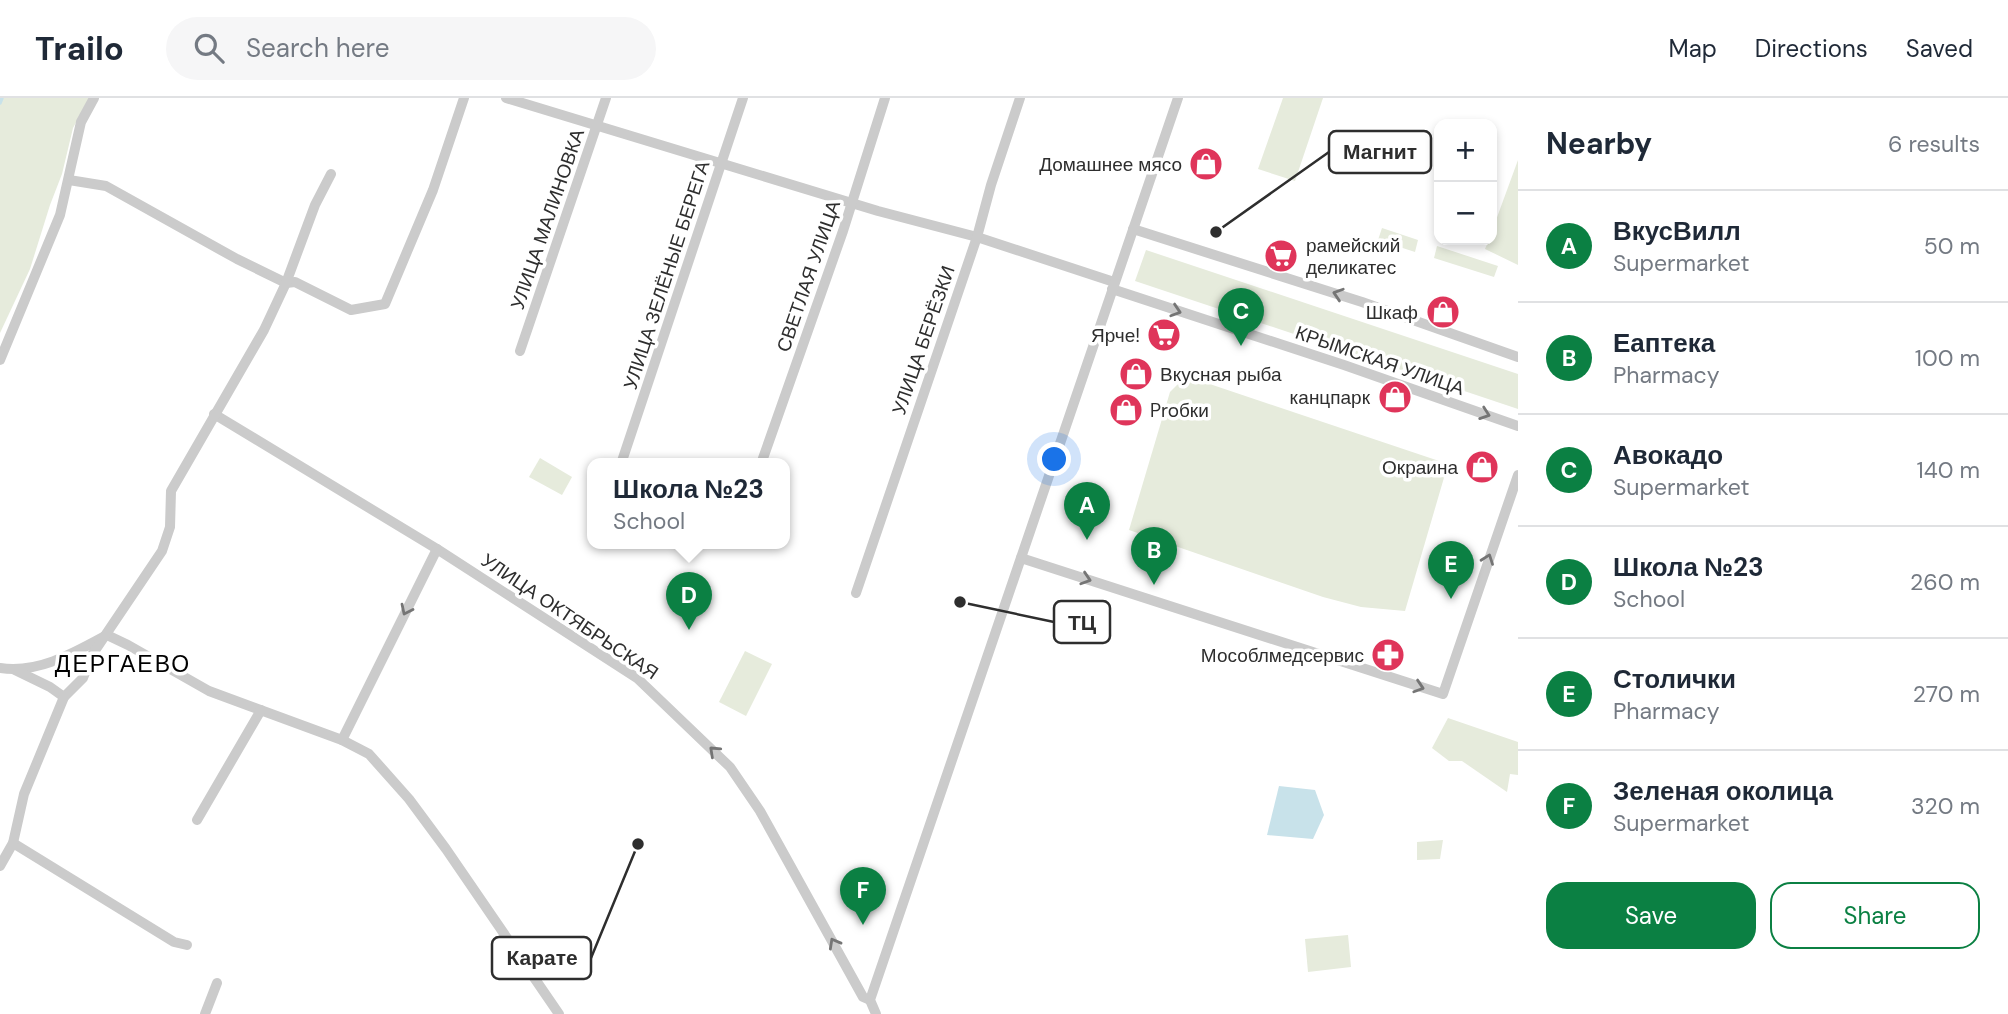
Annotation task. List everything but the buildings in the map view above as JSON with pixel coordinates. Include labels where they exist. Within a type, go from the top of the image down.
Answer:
[{"type":"street","points":[[0,360],[60,215],[81,122],[94,98]]},
{"type":"street","points":[[69,180],[106,186],[190,234],[286,283],[295,282],[351,310],[385,304],[433,190],[464,98]]},
{"type":"street","name":"КРЫМСКАЯ УЛИЦА","points":[[506,98],[721,164],[977,237],[1518,426]]},
{"type":"street","name":"УЛИЦА МАЛИНОВКА","points":[[520,351],[606,98]]},
{"type":"street","name":"УЛИЦА ЗЕЛЁНЫЕ БЕРЕГА","points":[[623,458],[743,98]]},
{"type":"street","name":"СВЕТЛАЯ УЛИЦА","points":[[763,458],[886,98]]},
{"type":"street","name":"УЛИЦА БЕРЁЗКИ","points":[[856,593],[977,237],[1020,98]]},
{"type":"street","points":[[870,1000],[1178,98]]},
{"type":"street","points":[[0,866],[13,843],[24,794],[64,697],[83,678],[92,655],[162,551],[170,527],[171,491],[264,330],[286,283],[315,205],[331,174]]},
{"type":"street","points":[[1133,229],[1362,302],[1518,358]]},
{"type":"street","name":"УЛИЦА ОКТЯБРЬСКАЯ","points":[[214,414],[437,549],[637,678],[730,767],[760,811],[863,997],[870,1000],[876,1014]]},
{"type":"street","points":[[1021,558],[1443,694],[1518,475]]},
{"type":"street","points":[[342,740],[437,549]]},
{"type":"street","points":[[15,670],[73,655],[107,635]]},
{"type":"street","points":[[107,635],[209,691],[342,740],[369,754],[409,799],[446,849],[559,1014]]},
{"type":"street","points":[[0,668],[15,670],[64,697]]},
{"type":"street","points":[[197,820],[261,710]]},
{"type":"street","points":[[13,843],[174,942],[187,945]]},
{"type":"street","points":[[205,1014],[217,983]]},
{"type":"shaded area","points":[[0,98],[89,98],[73,128],[62,174],[30,269],[0,333]]},
{"type":"shaded area","points":[[1283,98],[1323,98],[1295,181],[1258,169]]},
{"type":"shaded area","points":[[1518,160],[1518,265],[1485,249],[1487,245],[1497,245],[1497,217]]},
{"type":"shaded area","points":[[1382,228],[1418,240],[1415,252],[1378,240]]},
{"type":"shaded area","points":[[1437,246],[1498,266],[1494,277],[1434,258]]},
{"type":"shaded area","points":[[1146,250],[1518,374],[1518,409],[1135,281]]},
{"type":"shaded area","points":[[1186,376],[1448,464],[1405,611],[1361,607],[1323,597],[1129,530],[1170,392]]},
{"type":"shaded area","points":[[540,458],[572,477],[562,495],[529,477]]},
{"type":"shaded area","points":[[745,651],[772,664],[746,716],[719,702]]},
{"type":"shaded area","points":[[1448,718],[1518,742],[1518,775],[1510,774],[1507,792],[1462,761],[1449,761],[1432,748]]},
{"type":"shaded area","points":[[1443,840],[1440,859],[1417,860],[1417,842]]},
{"type":"shaded area","points":[[1348,935],[1351,967],[1308,972],[1305,939]]},
{"type":"water","points":[[1279,786],[1315,790],[1324,815],[1313,839],[1267,835]]},
{"type":"waterway","points":[[0,103],[2,98]]},
{"type":"place","name":"Домашнее мясо","points":[[1206,164]]},
{"type":"place","name":"Магнит","points":[[1216,232]]},
{"type":"place","name":"рамейский деликатес","points":[[1281,256]]},
{"type":"place","name":"Шкаф","points":[[1443,312]]},
{"type":"place","name":"Ярче!","points":[[1164,335]]},
{"type":"place","name":"Авокадо","points":[[1241,346]]},
{"type":"place","name":"Вкусная рыба","points":[[1136,374]]},
{"type":"place","name":"канцпарк","points":[[1395,397]]},
{"type":"place","name":"Proбки","points":[[1126,410]]},
{"type":"place","name":"Окраина","points":[[1482,467]]},
{"type":"place","name":"ВкусВилл","points":[[1087,540]]},
{"type":"place","name":"Еаптека","points":[[1154,585]]},
{"type":"place","name":"Столички","points":[[1451,599]]},
{"type":"place","name":"ТЦ","points":[[960,602]]},
{"type":"place","name":"Школа №23","points":[[689,630]]},
{"type":"place","name":"Мособлмедсервис","points":[[1388,655]]},
{"type":"place","name":"Карате","points":[[638,844]]},
{"type":"place","name":"Зеленая околица","points":[[863,925]]},
{"type":"district","name":"ДЕРГАЕВО","points":[[123,664]]}]
